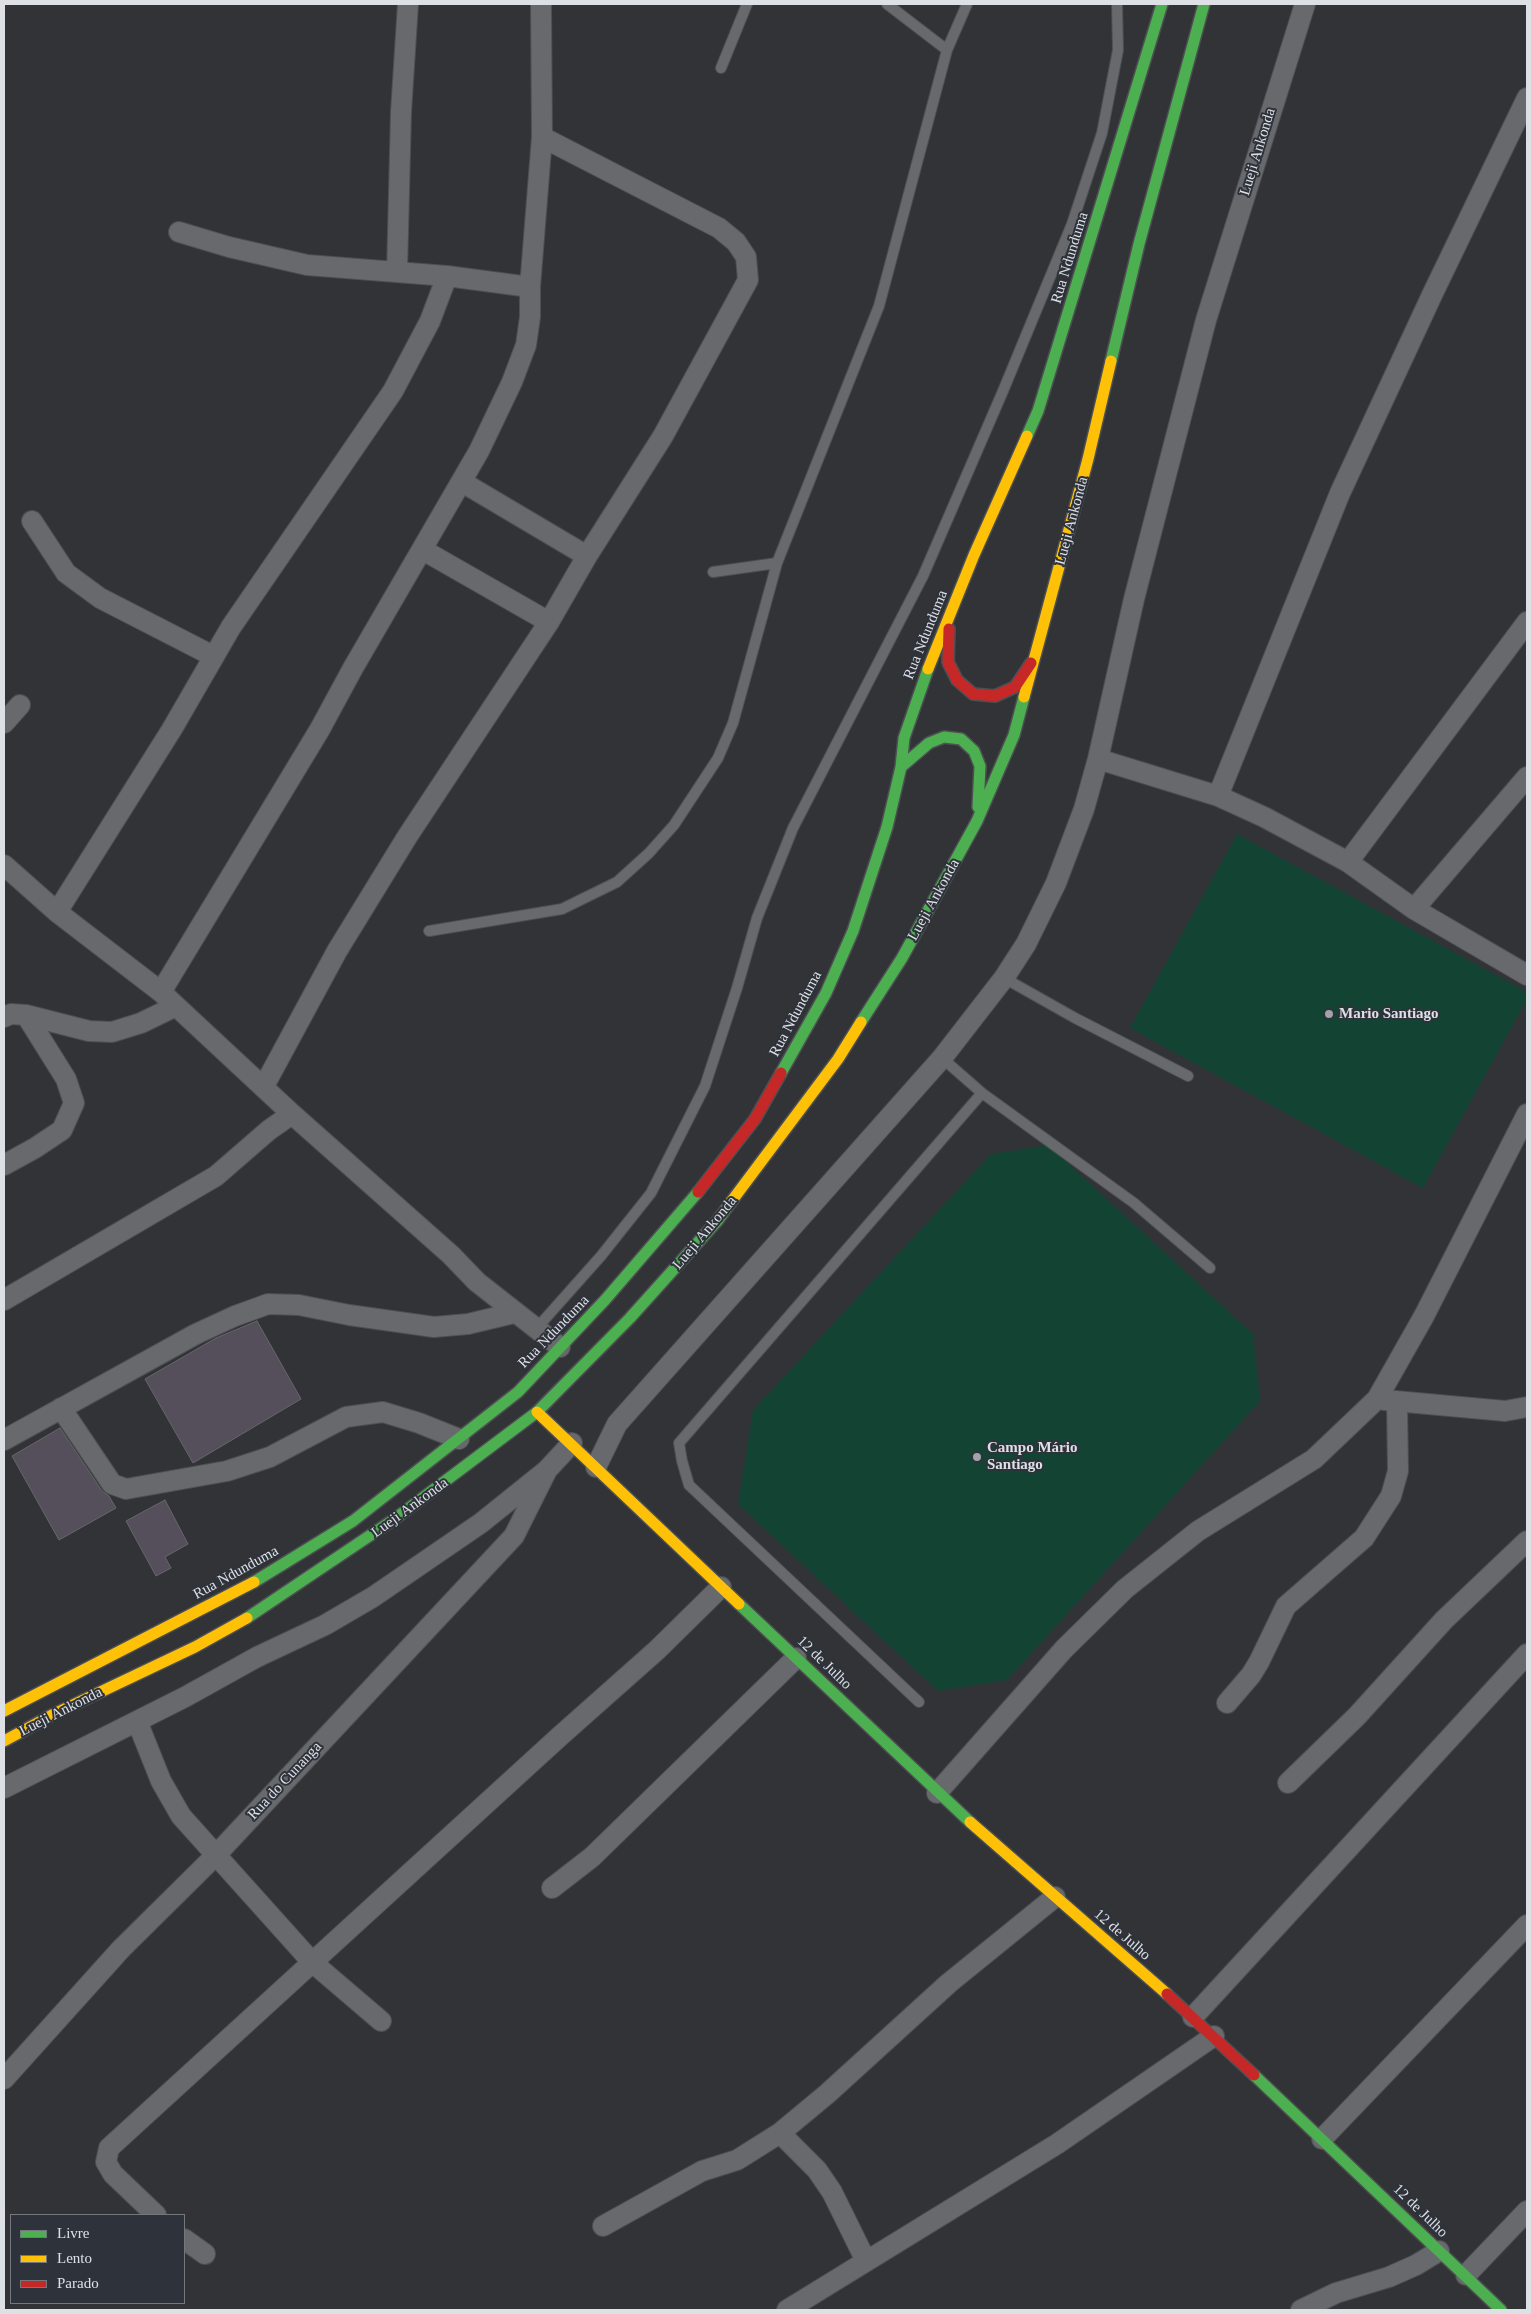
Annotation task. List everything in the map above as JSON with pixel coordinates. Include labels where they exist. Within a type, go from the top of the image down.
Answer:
[{"type":"main road","name":"Rua Ndunduma","points":[[4,1711],[250,1584],[353,1521],[459,1439],[518,1392],[605,1300],[707,1181],[755,1119],[826,993],[853,931],[887,827],[900,767],[904,738],[921,684],[949,620],[974,555],[1038,411],[1162,4]]},
{"type":"main road","name":"Lueji Ankonda","points":[[4,1741],[52,1715],[195,1647],[249,1617],[396,1518],[537,1412],[630,1318],[724,1213],[838,1059],[902,958],[977,821],[1014,735],[1088,459],[1138,244],[1204,4]]},
{"type":"main road","points":[[949,620],[948,662],[957,680],[973,694],[995,696],[1015,687],[1036,654]]},
{"type":"main road","points":[[900,767],[929,743],[944,737],[961,739],[974,750],[980,766],[977,821]]},
{"type":"main road","name":"12 de Julho","points":[[537,1412],[572,1443],[936,1793],[1193,2016],[1501,2310]]},
{"type":"street","points":[[397,272],[401,112],[408,4]]},
{"type":"street","points":[[160,992],[320,729],[353,668],[462,482],[512,382],[526,346],[530,317],[530,287],[542,138],[541,4]]},
{"type":"street","name":"Lueji Ankonda","points":[[596,1467],[617,1424],[942,1058],[1004,978],[1026,944],[1056,883],[1084,809],[1098,759],[1134,599],[1206,320],[1305,4]]},
{"type":"street","points":[[1218,796],[1340,493],[1432,295],[1527,98]]},
{"type":"street","points":[[264,1086],[338,951],[382,878],[549,622],[587,556],[663,436],[748,280],[746,257],[736,242],[719,228],[542,138]]},
{"type":"street","points":[[179,232],[228,247],[307,265],[447,276],[530,287]]},
{"type":"street","points":[[57,912],[172,729],[213,656],[393,391],[430,321],[447,276]]},
{"type":"street","points":[[462,482],[587,556]]},
{"type":"street","points":[[32,521],[66,573],[93,593],[213,656]]},
{"type":"street","points":[[423,550],[549,622]]},
{"type":"street","points":[[1348,862],[1527,622]]},
{"type":"street","points":[[4,724],[20,705]]},
{"type":"street","points":[[1098,759],[1218,796],[1264,817],[1348,862],[1414,908],[1527,975]]},
{"type":"street","points":[[1414,908],[1527,777]]},
{"type":"street","points":[[4,865],[57,912],[160,992],[264,1086],[292,1114],[451,1255],[477,1282],[514,1313],[560,1347]]},
{"type":"street","points":[[4,1017],[11,1014],[26,1015],[89,1031],[112,1032],[141,1023],[176,1006]]},
{"type":"street","points":[[4,1165],[62,1130],[74,1103],[66,1079],[26,1015]]},
{"type":"street","points":[[4,1299],[216,1176],[269,1130],[292,1114]]},
{"type":"street","points":[[936,1793],[1064,1649],[1125,1589],[1198,1531],[1314,1459],[1377,1399],[1424,1316],[1527,1114]]},
{"type":"street","points":[[4,1440],[196,1334],[235,1316],[268,1304],[299,1305],[349,1315],[434,1327],[468,1324],[514,1313]]},
{"type":"street","points":[[1377,1399],[1397,1403],[1505,1412],[1527,1407]]},
{"type":"street","points":[[1226,1703],[1251,1675],[1286,1606],[1364,1538],[1391,1496],[1398,1470],[1397,1403]]},
{"type":"street","points":[[61,1408],[112,1484],[126,1489],[227,1471],[270,1457],[346,1416],[383,1412],[419,1423],[459,1439]]},
{"type":"street","points":[[4,1788],[257,1657],[325,1625],[373,1597],[481,1523],[547,1470],[572,1443]]},
{"type":"street","name":"Rua do Cunanga","points":[[4,2079],[121,1949],[216,1855],[514,1536],[547,1470]]},
{"type":"street","points":[[1288,1784],[1357,1716],[1444,1620],[1527,1541]]},
{"type":"street","points":[[155,2214],[113,2174],[106,2162],[109,2148],[657,1650],[721,1586]]},
{"type":"street","points":[[1193,2016],[1527,1654]]},
{"type":"street","points":[[552,1888],[592,1857],[796,1658]]},
{"type":"street","points":[[136,1721],[161,1781],[177,1809],[312,1962],[381,2021]]},
{"type":"street","points":[[603,2226],[702,2170],[744,2157],[780,2133],[827,2094],[942,1988],[1055,1897]]},
{"type":"street","points":[[1322,2139],[1527,1925]]},
{"type":"street","points":[[787,2310],[1058,2144],[1214,2036]]},
{"type":"street","points":[[780,2133],[817,2170],[832,2192],[866,2261]]},
{"type":"street","points":[[1466,2275],[1527,2211]]},
{"type":"street","points":[[185,2240],[205,2254]]},
{"type":"street","points":[[1301,2310],[1336,2293],[1389,2277],[1416,2265],[1440,2251]]},
{"type":"lane","points":[[721,68],[747,4]]},
{"type":"lane","points":[[887,4],[947,50]]},
{"type":"lane","points":[[429,931],[562,909],[617,882],[649,853],[674,825],[718,758],[733,723],[777,563],[879,306],[947,50],[967,4]]},
{"type":"lane","points":[[536,1329],[601,1256],[651,1193],[705,1086],[737,988],[757,918],[793,828],[923,576],[1003,391],[1072,224],[1102,133],[1118,50],[1117,4]]},
{"type":"lane","points":[[713,572],[777,563]]},
{"type":"lane","points":[[1004,978],[1075,1018],[1188,1076]]},
{"type":"lane","points":[[942,1058],[982,1093],[1134,1203],[1210,1268]]},
{"type":"lane","points":[[919,1702],[689,1485],[679,1443],[982,1093]]},
{"type":"green space","name":"Mario Santiago","points":[[1237,834],[1527,992],[1527,999],[1423,1188],[1130,1028]]},
{"type":"green space","name":"Campo Mário Santiago","points":[[1048,1145],[1253,1334],[1260,1401],[1007,1680],[938,1691],[738,1504],[753,1410],[991,1154]]},
{"type":"building","points":[[257,1321],[301,1399],[193,1463],[145,1379],[216,1338]]},
{"type":"building","points":[[60,1428],[102,1491],[109,1496],[116,1508],[59,1540],[12,1456]]},
{"type":"building","points":[[165,1500],[188,1544],[165,1557],[171,1568],[156,1576],[126,1521]]},
{"type":"traffic: fast","points":[[1027,436],[1038,411],[1162,4]]},
{"type":"traffic: fast","points":[[1111,361],[1139,244],[1204,4]]},
{"type":"traffic: fast","points":[[781,1073],[826,993],[853,931],[887,827],[901,767],[904,738],[928,669]]},
{"type":"traffic: fast","points":[[861,1022],[902,958],[977,821],[1014,735],[1024,697]]},
{"type":"traffic: fast","points":[[901,767],[929,743],[944,737],[961,739],[974,751],[980,766],[978,807]]},
{"type":"traffic: fast","points":[[254,1582],[353,1521],[518,1392],[605,1300],[698,1192]]},
{"type":"traffic: fast","points":[[247,1618],[396,1518],[537,1412],[630,1318],[718,1220],[731,1202]]},
{"type":"traffic: fast","points":[[739,1604],[970,1822]]},
{"type":"traffic: fast","points":[[1254,2075],[1501,2310]]},
{"type":"traffic: slow","points":[[1024,697],[1088,459],[1111,361]]},
{"type":"traffic: slow","points":[[928,669],[974,555],[1027,436]]},
{"type":"traffic: slow","points":[[731,1202],[838,1059],[861,1022]]},
{"type":"traffic: slow","points":[[537,1412],[739,1604]]},
{"type":"traffic: slow","points":[[4,1711],[254,1582]]},
{"type":"traffic: slow","points":[[4,1741],[52,1715],[195,1647],[247,1618]]},
{"type":"traffic: slow","points":[[970,1822],[1167,1994]]},
{"type":"traffic: jam","points":[[949,629],[948,662],[957,680],[973,694],[995,696],[1015,687],[1031,663]]},
{"type":"traffic: jam","points":[[698,1192],[755,1119],[781,1073]]},
{"type":"traffic: jam","points":[[1167,1994],[1254,2075]]},
{"type":"place","name":"Mario Santiago","points":[[1329,1014]]},
{"type":"place","name":"Campo Mário Santiago","points":[[977,1457]]}]
